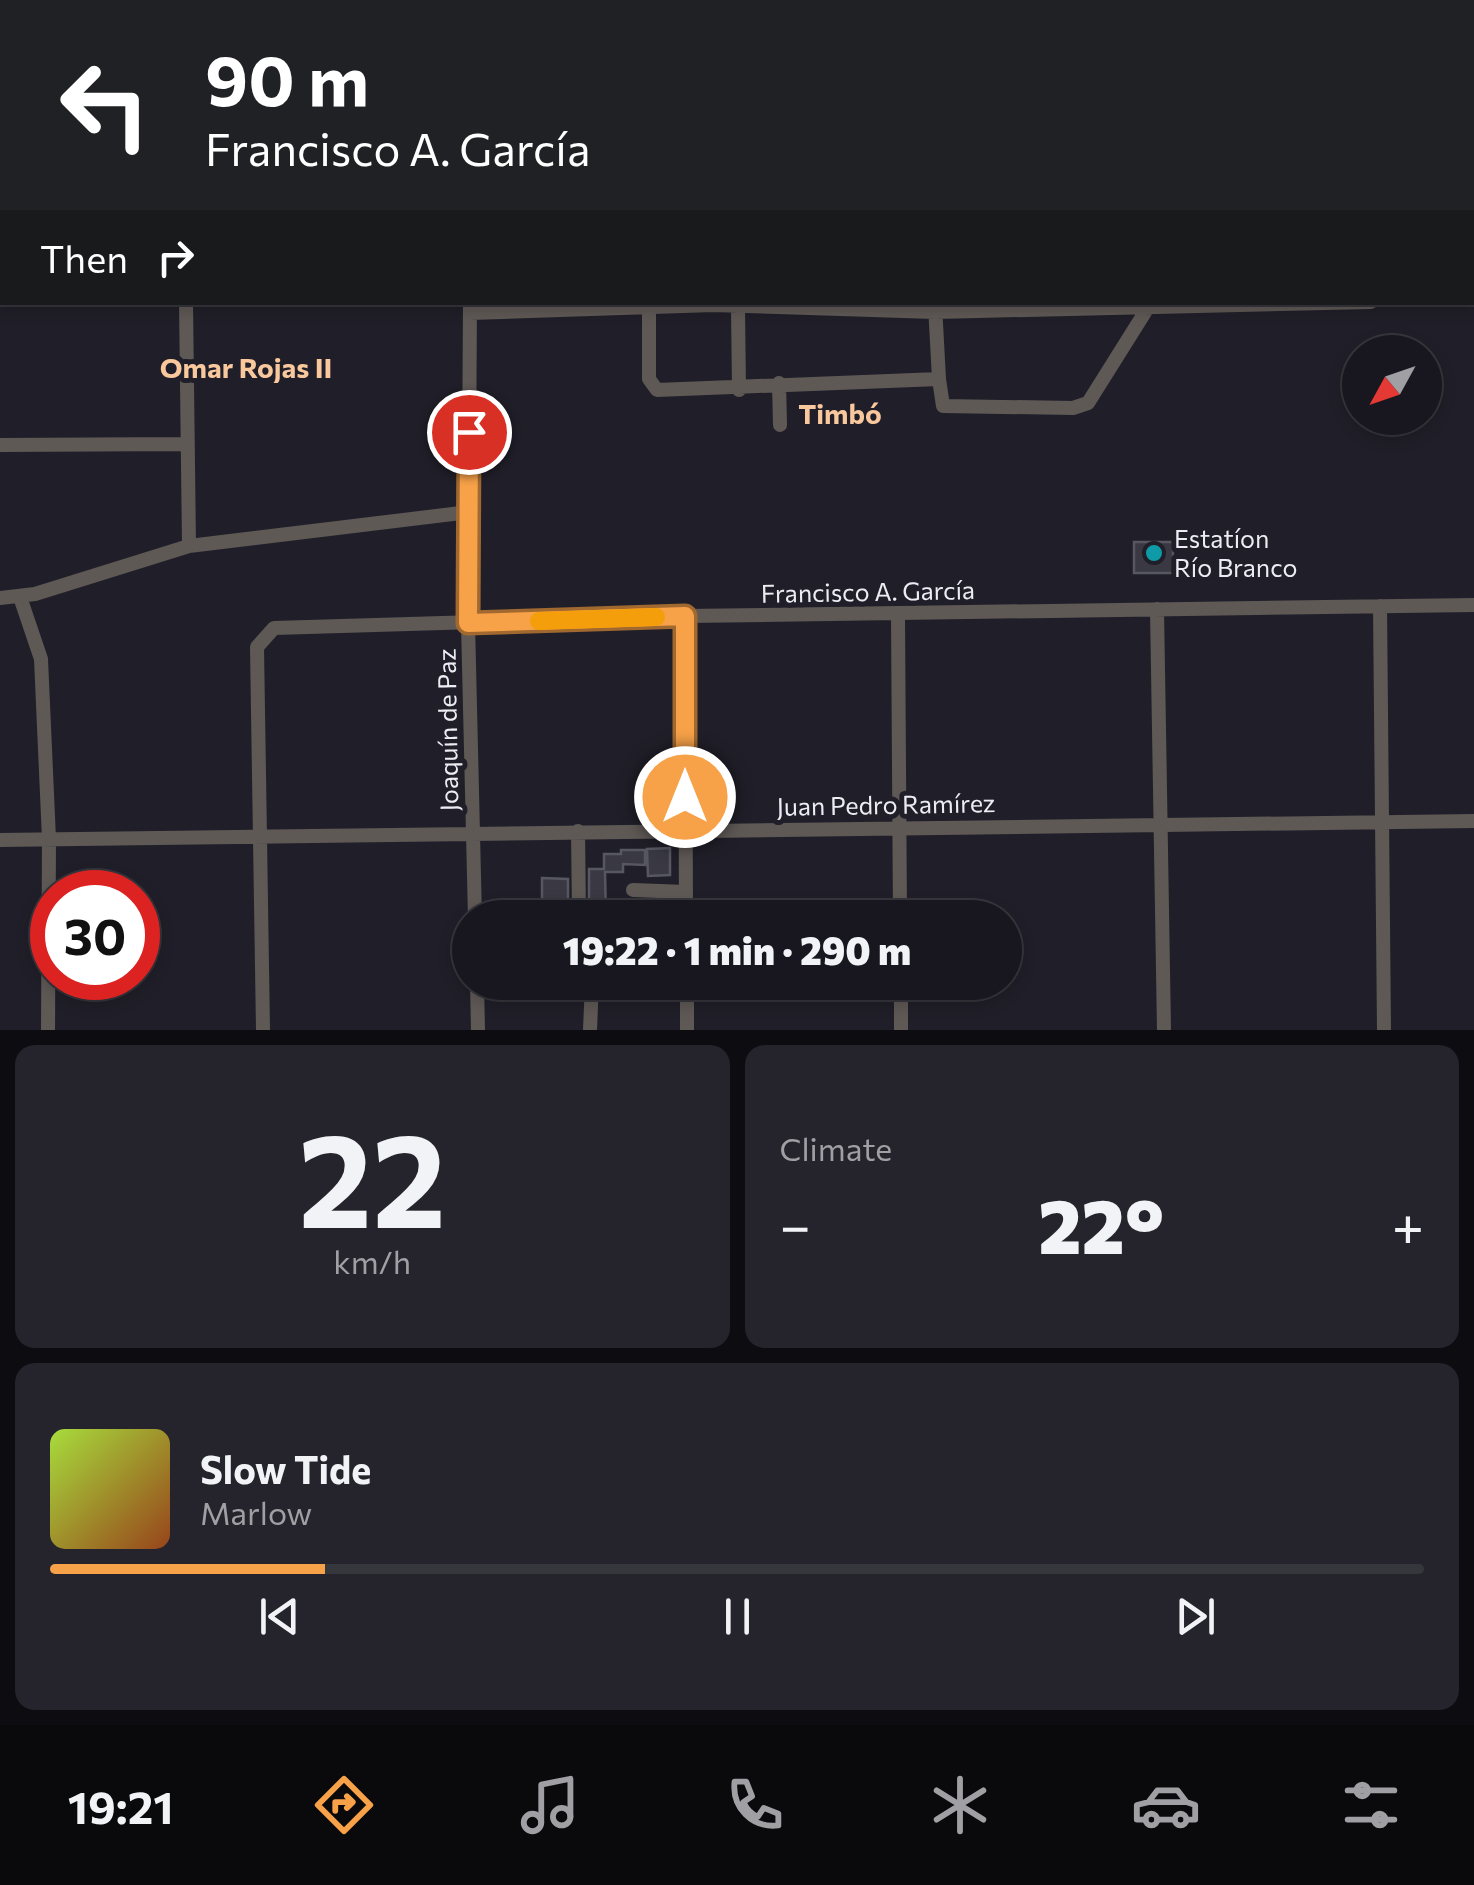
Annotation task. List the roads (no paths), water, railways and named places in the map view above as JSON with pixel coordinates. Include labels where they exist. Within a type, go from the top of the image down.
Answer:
[{"type":"street","points":[[186,305],[189,546]]},
{"type":"street","points":[[470,308],[692,305]]},
{"type":"street","points":[[719,305],[1258,305]]},
{"type":"street","points":[[649,307],[649,379],[658,390],[739,390],[779,384],[939,379]]},
{"type":"street","points":[[935,307],[942,406],[1074,408],[1088,404],[1147,308]]},
{"type":"street","name":"Joaquín de Paz","points":[[470,308],[468,623],[474,900]]},
{"type":"street","points":[[738,308],[739,390]]},
{"type":"street","points":[[779,384],[780,425]]},
{"type":"street","points":[[0,446],[185,444]]},
{"type":"street","points":[[0,598],[20,597],[189,546],[469,512]]},
{"type":"street","points":[[20,597],[42,659],[49,840],[48,1030]]},
{"type":"street","name":"Francisco A. García","points":[[262,837],[257,648],[264,634],[284,626],[1474,605]]},
{"type":"street","points":[[1380,606],[1384,1030]]},
{"type":"street","points":[[1156,608],[1164,1030]]},
{"type":"street","points":[[685,616],[686,900]]},
{"type":"street","points":[[898,616],[900,900]]},
{"type":"street","name":"Juan Pedro Ramírez","points":[[0,840],[578,831],[685,833],[898,825],[1474,821]]},
{"type":"street","points":[[578,831],[579,900]]},
{"type":"street","points":[[262,837],[263,1030]]},
{"type":"street","points":[[633,890],[686,892]]},
{"type":"street","points":[[477,1000],[478,1030]]},
{"type":"street","points":[[590,1030],[591,1000]]},
{"type":"street","points":[[687,1000],[687,1030]]},
{"type":"street","points":[[901,1000],[902,1030]]},
{"type":"place","name":"Estatíon Río Branco","points":[[1154,553]]},
{"type":"district","name":"Omar Rojas II","points":[[246,368]]},
{"type":"district","name":"Timbó","points":[[840,414]]}]
